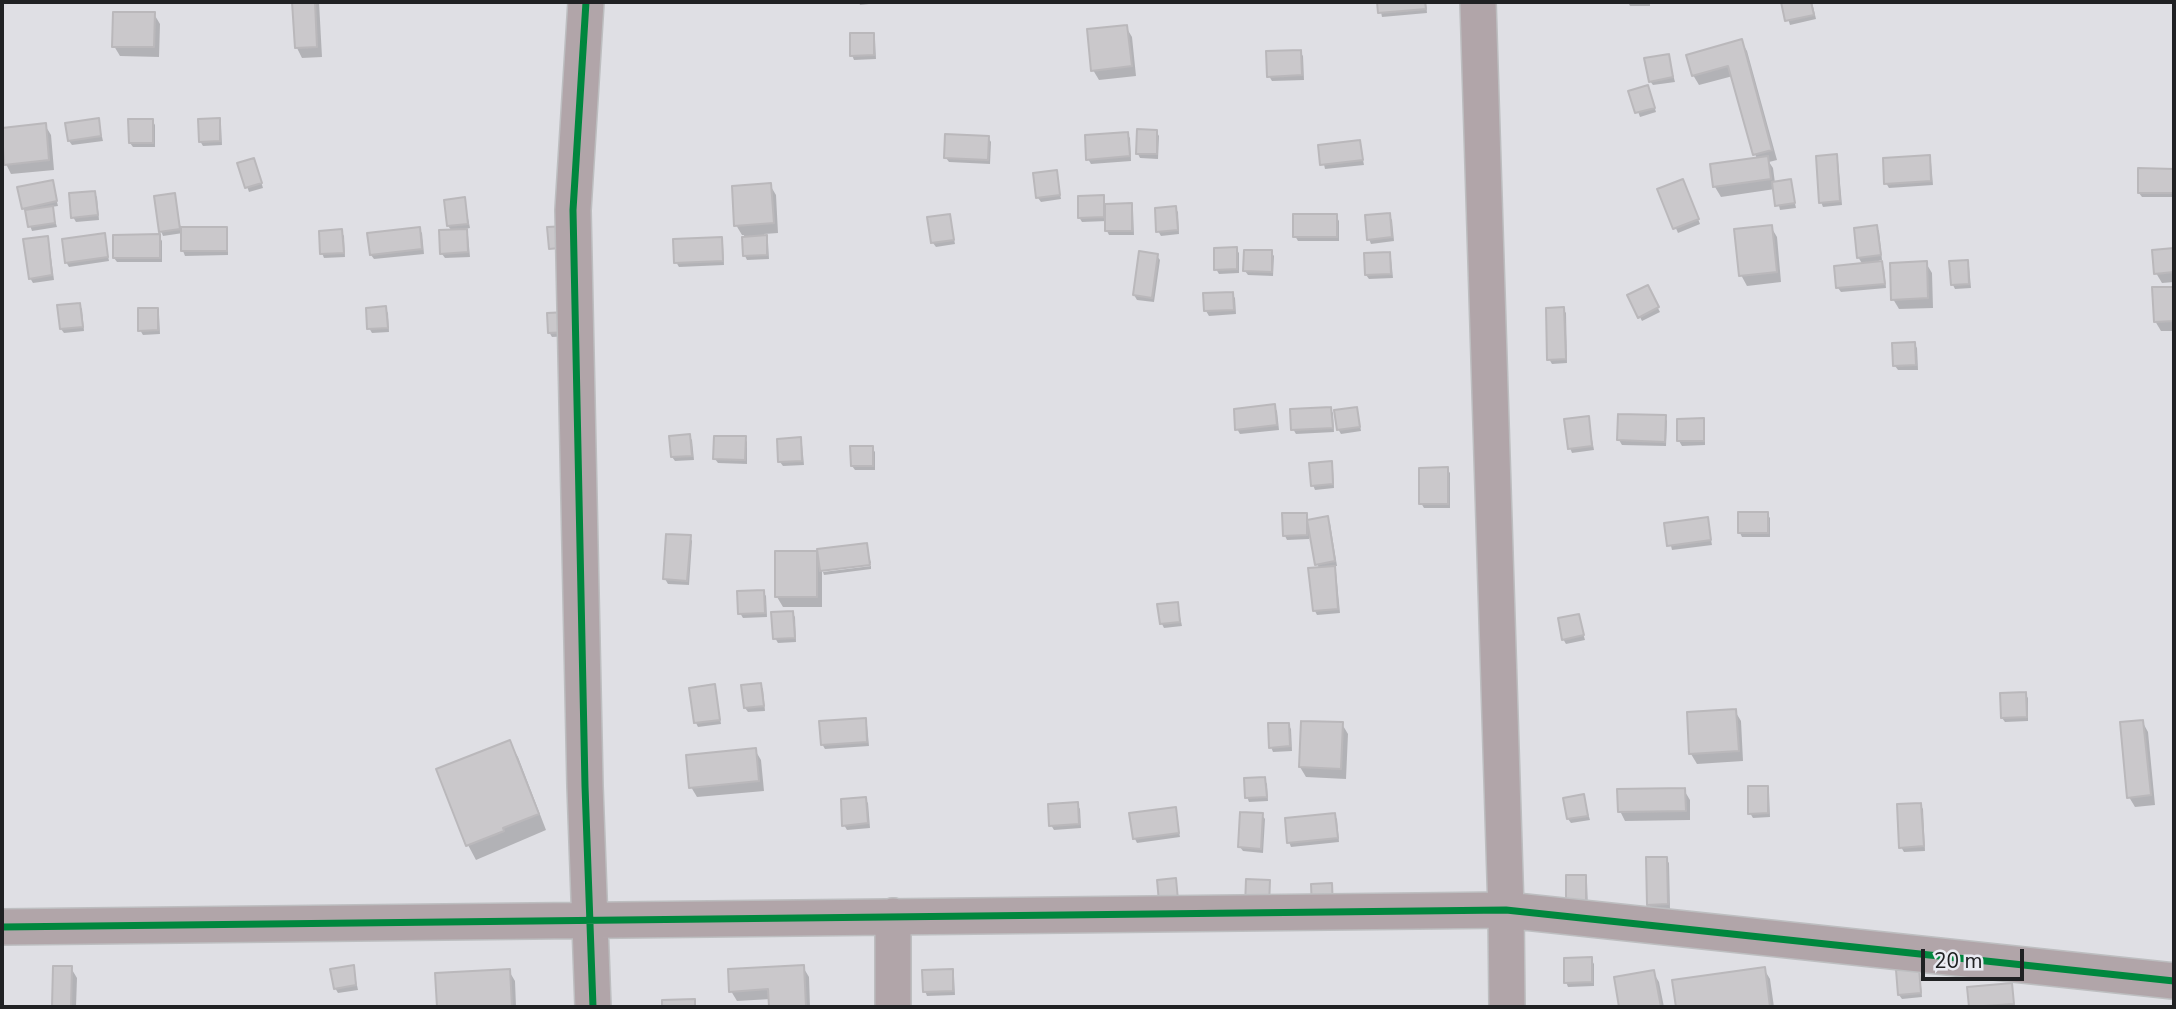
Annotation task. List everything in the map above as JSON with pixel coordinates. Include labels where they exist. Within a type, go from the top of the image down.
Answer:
[{"type":"street","points":[[586,2],[573,210],[593,1007]]},
{"type":"street","points":[[1478,2],[1507,1007]]},
{"type":"street","points":[[2,927],[1506,910],[2174,981]]},
{"type":"street","points":[[893,916],[893,1007]]},
{"type":"building","points":[[292,2],[315,2],[317,47],[295,48]]},
{"type":"building","points":[[1377,2],[1425,2],[1426,9],[1378,13]]},
{"type":"building","points":[[1781,2],[1811,2],[1814,15],[1785,21]]},
{"type":"building","points":[[113,12],[155,12],[154,47],[112,47]]},
{"type":"building","points":[[1127,25],[1132,66],[1091,71],[1087,29]]},
{"type":"building","points":[[850,33],[874,33],[874,55],[850,56]]},
{"type":"building","points":[[1742,39],[1772,150],[1753,155],[1728,66],[1692,76],[1686,55]]},
{"type":"building","points":[[1301,50],[1302,75],[1267,77],[1266,51]]},
{"type":"building","points":[[1669,54],[1673,77],[1649,82],[1644,58]]},
{"type":"building","points":[[1648,85],[1655,108],[1635,113],[1628,91]]},
{"type":"building","points":[[99,118],[101,136],[68,141],[65,123]]},
{"type":"building","points":[[220,118],[220,141],[199,142],[198,119]]},
{"type":"building","points":[[128,119],[153,119],[153,143],[129,143]]},
{"type":"building","points":[[46,123],[49,160],[4,165],[2,128]]},
{"type":"building","points":[[1137,129],[1157,130],[1157,154],[1136,154]]},
{"type":"building","points":[[1128,132],[1130,156],[1086,160],[1085,135]]},
{"type":"building","points":[[945,134],[989,136],[988,160],[944,158]]},
{"type":"building","points":[[1360,140],[1363,160],[1320,165],[1318,145]]},
{"type":"building","points":[[1837,154],[1840,201],[1819,203],[1816,156]]},
{"type":"building","points":[[1930,155],[1931,181],[1884,184],[1883,158]]},
{"type":"building","points":[[1768,156],[1771,179],[1713,187],[1710,164]]},
{"type":"building","points":[[254,158],[262,183],[245,188],[237,163]]},
{"type":"building","points":[[2138,168],[2174,169],[2174,193],[2138,193]]},
{"type":"building","points":[[1057,170],[1060,195],[1036,198],[1033,173]]},
{"type":"building","points":[[1683,179],[1699,219],[1673,229],[1657,189]]},
{"type":"building","points":[[1791,179],[1795,203],[1775,206],[1772,182]]},
{"type":"building","points":[[53,180],[57,201],[22,209],[17,187]]},
{"type":"building","points":[[771,183],[774,223],[734,226],[732,186]]},
{"type":"building","points":[[95,191],[98,215],[71,218],[69,193]]},
{"type":"building","points":[[175,193],[180,229],[159,232],[154,196]]},
{"type":"building","points":[[1104,195],[1104,217],[1078,218],[1078,196]]},
{"type":"building","points":[[465,197],[468,224],[447,226],[444,200]]},
{"type":"building","points":[[1132,203],[1132,231],[1105,231],[1105,204]]},
{"type":"building","points":[[53,206],[55,223],[28,227],[25,210]]},
{"type":"building","points":[[1176,206],[1178,230],[1156,232],[1155,208]]},
{"type":"building","points":[[1390,213],[1392,237],[1367,240],[1365,215]]},
{"type":"building","points":[[950,214],[954,240],[931,243],[927,217]]},
{"type":"building","points":[[1293,214],[1337,214],[1337,237],[1293,237]]},
{"type":"building","points":[[1772,225],[1777,272],[1739,276],[1734,229]]},
{"type":"building","points":[[1877,225],[1881,255],[1857,258],[1854,228]]},
{"type":"building","points":[[568,226],[570,247],[549,249],[547,227]]},
{"type":"building","points":[[181,227],[227,227],[227,251],[181,251]]},
{"type":"building","points":[[420,227],[422,249],[370,255],[367,233]]},
{"type":"building","points":[[342,229],[344,253],[320,254],[319,231]]},
{"type":"building","points":[[467,229],[468,252],[440,254],[439,230]]},
{"type":"building","points":[[105,233],[108,257],[65,263],[62,239]]},
{"type":"building","points":[[160,234],[160,258],[113,258],[113,235]]},
{"type":"building","points":[[767,235],[767,255],[743,256],[742,237]]},
{"type":"building","points":[[48,236],[52,275],[29,279],[23,239]]},
{"type":"building","points":[[722,237],[723,261],[674,263],[673,239]]},
{"type":"building","points":[[1237,247],[1237,269],[1214,270],[1214,248]]},
{"type":"building","points":[[2174,248],[2174,272],[2154,274],[2152,250]]},
{"type":"building","points":[[1244,250],[1272,250],[1272,272],[1243,271]]},
{"type":"building","points":[[1139,251],[1158,254],[1152,298],[1133,295]]},
{"type":"building","points":[[1390,252],[1391,274],[1365,275],[1364,253]]},
{"type":"building","points":[[1968,260],[1969,284],[1951,285],[1949,261]]},
{"type":"building","points":[[1882,261],[1885,284],[1836,288],[1834,266]]},
{"type":"building","points":[[1927,261],[1928,298],[1891,300],[1890,263]]},
{"type":"building","points":[[1648,285],[1659,307],[1638,318],[1627,295]]},
{"type":"building","points":[[2152,287],[2174,287],[2174,321],[2154,322]]},
{"type":"building","points":[[1233,292],[1234,310],[1204,311],[1203,293]]},
{"type":"building","points":[[80,303],[83,327],[60,329],[57,305]]},
{"type":"building","points":[[386,306],[388,328],[367,329],[366,308]]},
{"type":"building","points":[[1564,307],[1566,359],[1547,360],[1546,308]]},
{"type":"building","points":[[138,308],[158,308],[158,330],[138,331]]},
{"type":"building","points":[[568,312],[569,332],[548,333],[547,313]]},
{"type":"building","points":[[1915,342],[1916,365],[1893,366],[1892,343]]},
{"type":"building","points":[[1275,404],[1277,425],[1235,430],[1234,409]]},
{"type":"building","points":[[1331,407],[1333,428],[1291,430],[1290,409]]},
{"type":"building","points":[[1357,407],[1360,427],[1337,430],[1334,410]]},
{"type":"building","points":[[1618,414],[1666,415],[1665,442],[1617,440]]},
{"type":"building","points":[[1589,416],[1592,446],[1568,449],[1564,419]]},
{"type":"building","points":[[1704,418],[1704,441],[1677,441],[1677,419]]},
{"type":"building","points":[[690,434],[692,456],[671,457],[669,436]]},
{"type":"building","points":[[714,436],[746,436],[745,460],[713,459]]},
{"type":"building","points":[[801,437],[802,461],[778,462],[777,439]]},
{"type":"building","points":[[850,446],[873,446],[873,466],[851,466]]},
{"type":"building","points":[[1332,461],[1333,484],[1311,486],[1309,463]]},
{"type":"building","points":[[1448,467],[1448,504],[1419,504],[1419,468]]},
{"type":"building","points":[[1738,512],[1768,512],[1768,533],[1738,533]]},
{"type":"building","points":[[1282,513],[1307,513],[1307,535],[1283,536]]},
{"type":"building","points":[[1328,516],[1335,561],[1315,565],[1307,520]]},
{"type":"building","points":[[1708,517],[1711,540],[1667,546],[1664,523]]},
{"type":"building","points":[[666,534],[691,535],[687,581],[663,579]]},
{"type":"building","points":[[867,543],[870,565],[820,571],[817,549]]},
{"type":"building","points":[[775,551],[817,551],[817,597],[775,597]]},
{"type":"building","points":[[1335,566],[1338,609],[1313,611],[1308,568]]},
{"type":"building","points":[[764,590],[765,613],[738,614],[737,591]]},
{"type":"building","points":[[1178,602],[1180,622],[1160,624],[1157,604]]},
{"type":"building","points":[[793,611],[795,638],[773,639],[771,612]]},
{"type":"building","points":[[1579,614],[1584,635],[1562,640],[1558,618]]},
{"type":"building","points":[[761,683],[764,706],[744,708],[741,685]]},
{"type":"building","points":[[715,684],[720,720],[694,723],[689,688]]},
{"type":"building","points":[[2026,692],[2027,717],[2001,718],[2000,693]]},
{"type":"building","points":[[1736,709],[1739,751],[1689,754],[1687,712]]},
{"type":"building","points":[[866,718],[867,742],[821,745],[819,721]]},
{"type":"building","points":[[2143,720],[2151,795],[2127,798],[2120,722]]},
{"type":"building","points":[[1301,721],[1343,722],[1341,769],[1299,767]]},
{"type":"building","points":[[1268,723],[1289,723],[1290,746],[1269,748]]},
{"type":"building","points":[[510,740],[539,814],[466,846],[436,769]]},
{"type":"building","points":[[756,748],[759,781],[689,788],[686,755]]},
{"type":"building","points":[[1265,777],[1267,797],[1245,798],[1244,778]]},
{"type":"building","points":[[1748,786],[1768,786],[1768,813],[1748,814]]},
{"type":"building","points":[[1685,788],[1686,811],[1618,812],[1617,789]]},
{"type":"building","points":[[1584,794],[1588,816],[1567,819],[1563,798]]},
{"type":"building","points":[[866,797],[868,823],[842,826],[841,799]]},
{"type":"building","points":[[1078,802],[1079,824],[1049,826],[1048,804]]},
{"type":"building","points":[[1921,803],[1924,846],[1899,848],[1897,804]]},
{"type":"building","points":[[1176,807],[1179,833],[1133,839],[1129,813]]},
{"type":"building","points":[[1240,812],[1263,813],[1261,849],[1238,847]]},
{"type":"building","points":[[1335,813],[1338,838],[1287,843],[1285,818]]},
{"type":"building","points":[[1646,857],[1667,857],[1668,904],[1647,905]]},
{"type":"building","points":[[1566,875],[1586,875],[1586,903],[1566,904]]},
{"type":"building","points":[[1176,878],[1178,900],[1159,902],[1157,880]]},
{"type":"building","points":[[1246,879],[1270,880],[1269,907],[1245,906]]},
{"type":"building","points":[[1332,883],[1333,909],[1312,910],[1311,884]]},
{"type":"building","points":[[1592,957],[1592,982],[1564,983],[1564,958]]},
{"type":"building","points":[[354,965],[356,985],[334,989],[330,969]]},
{"type":"building","points":[[804,965],[806,1007],[769,1007],[768,989],[729,992],[728,969]]},
{"type":"building","points":[[53,966],[72,966],[71,1007],[52,1007]]},
{"type":"building","points":[[1765,967],[1770,1007],[1676,1007],[1672,980]]},
{"type":"building","points":[[1919,968],[1921,993],[1898,995],[1896,970]]},
{"type":"building","points":[[510,969],[512,1007],[437,1007],[435,973]]},
{"type":"building","points":[[953,969],[953,991],[923,992],[922,970]]},
{"type":"building","points":[[1654,970],[1661,1007],[1619,1007],[1614,977]]},
{"type":"building","points":[[2012,983],[2014,1004],[1969,1007],[1967,987]]},
{"type":"building","points":[[695,999],[695,1007],[662,1007],[662,1000]]},
{"type":"cycle path","points":[[586,2],[573,210],[585,786],[593,1007]]},
{"type":"cycle path","points":[[2,927],[1506,910],[2174,981]]}]
